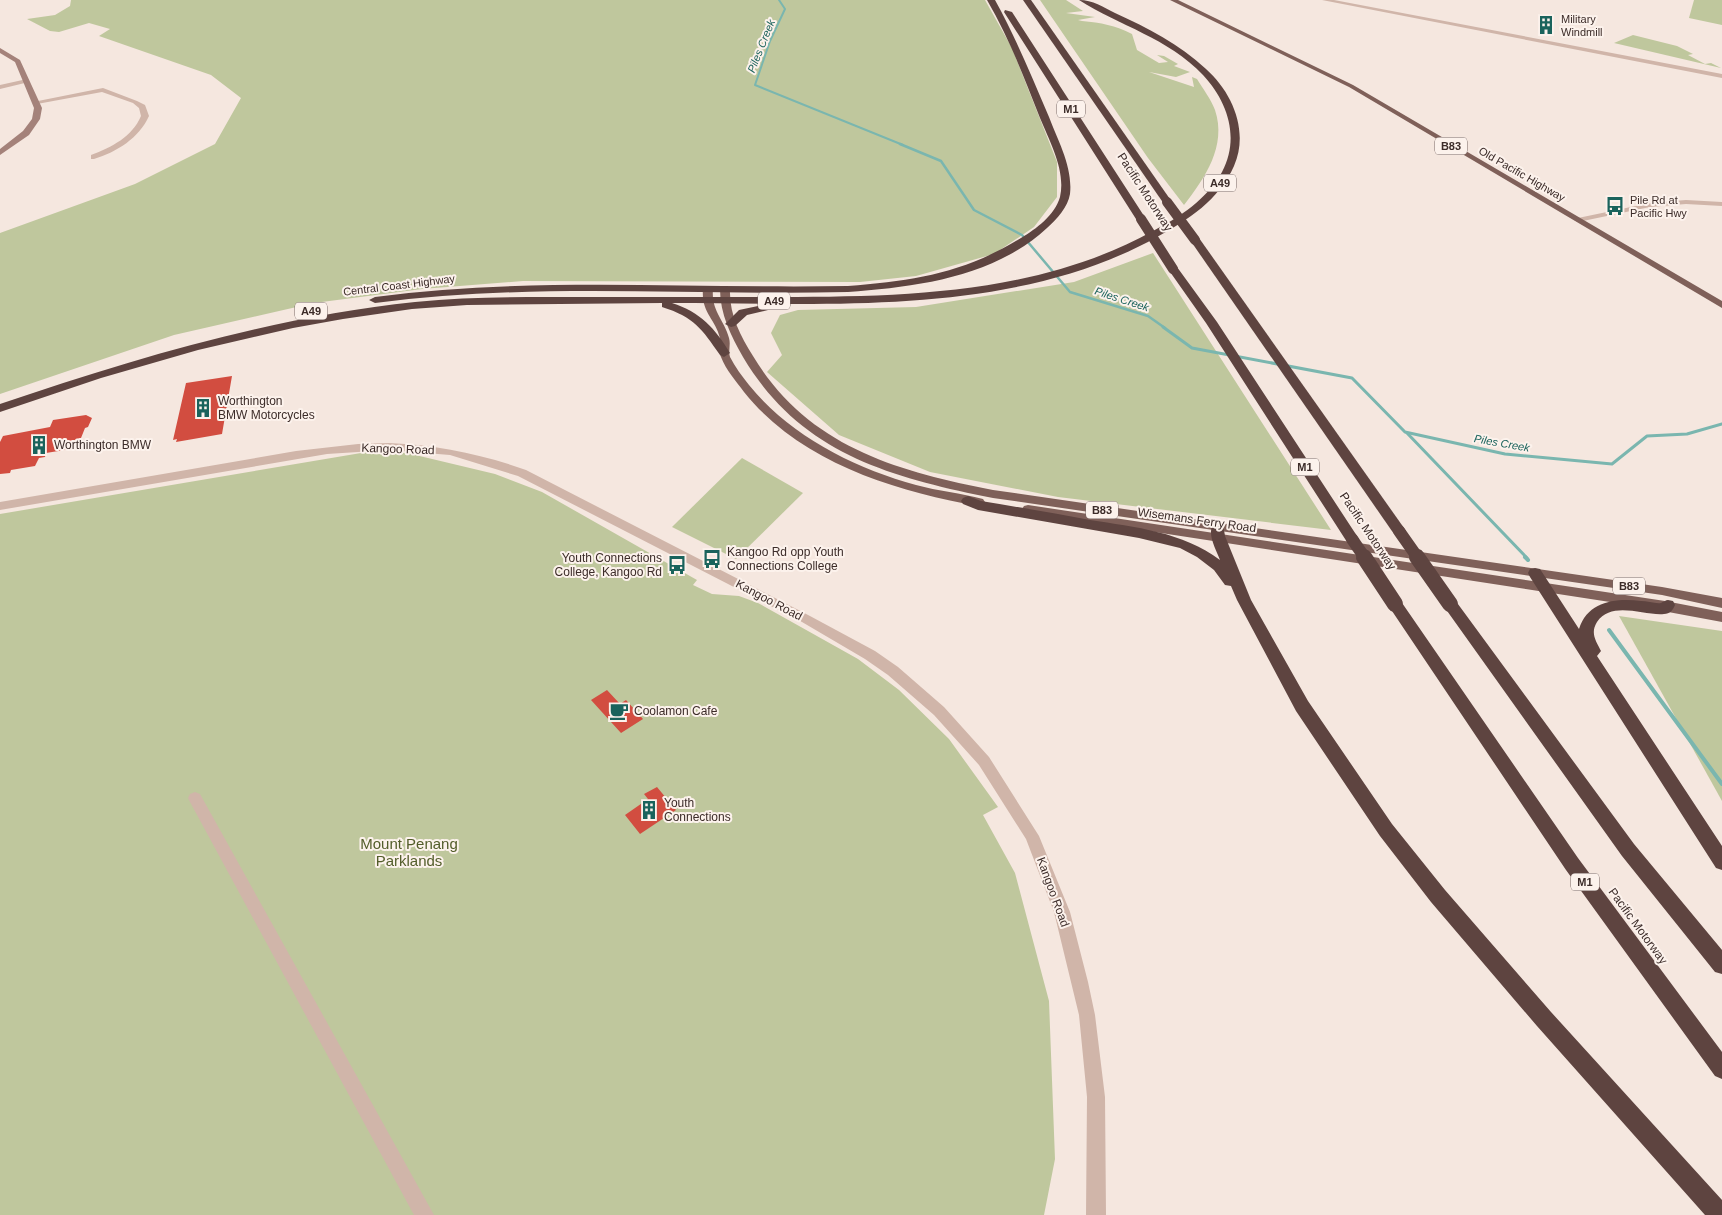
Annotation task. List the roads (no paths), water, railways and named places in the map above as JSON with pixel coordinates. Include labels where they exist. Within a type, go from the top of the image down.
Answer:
[{"type":"highway","name":"A49","points":[[724,295],[792,289],[884,286],[951,273],[1001,256],[1041,229],[1056,214],[1065,197],[1062,163],[1013,39],[991,0]]},
{"type":"highway","name":"Pacific Motorway","points":[[1001,0],[1173,269],[1211,322],[1395,604],[1572,864],[1722,1069]]},
{"type":"highway","name":"Pacific Motorway","points":[[1027,0],[1450,604],[1628,850],[1722,965]]},
{"type":"highway","name":"A49","points":[[724,295],[824,301],[918,297],[1038,278],[1104,260],[1136,246],[1193,211],[1223,180],[1235,150],[1237,141],[1236,124],[1223,93],[1201,68],[1160,38],[1083,0]]},
{"type":"highway","name":"Central Coast Highway","points":[[0,399],[187,340],[288,315],[351,304],[417,295],[496,289],[708,289],[724,295]]},
{"type":"highway","name":"Central Coast Highway","points":[[0,408],[124,366],[210,342],[301,322],[357,313],[431,304],[485,301],[707,301],[724,295]]},
{"type":"highway","points":[[632,300],[664,304],[686,311],[698,318],[709,328],[724,353]]},
{"type":"highway","points":[[731,324],[743,312],[824,301]]},
{"type":"highway","points":[[0,412],[34,396]]},
{"type":"highway","points":[[968,501],[978,505],[1139,533],[1184,544],[1202,553],[1219,566],[1239,598],[1244,600]]},
{"type":"highway","points":[[1218,532],[1244,600],[1302,706],[1386,830],[1438,896],[1544,1020],[1720,1215]]},
{"type":"highway","points":[[1535,573],[1722,862]]},
{"type":"highway","points":[[1609,686],[1612,683],[1587,642],[1586,631],[1590,621],[1597,613],[1613,606],[1622,605],[1664,609],[1668,605]]},
{"type":"main road","name":"Old Pacific Highway","points":[[1173,0],[1323,70],[1722,305]]},
{"type":"main road","points":[[707,301],[708,289]]},
{"type":"main road","name":"Wisemans Ferry Road","points":[[724,295],[731,324],[756,372],[767,389],[791,414],[817,433],[864,458],[899,472],[964,489],[1544,588],[1668,605],[1722,617]]},
{"type":"main road","name":"Wisemans Ferry Road","points":[[707,301],[725,339],[724,353],[736,375],[760,405],[782,424],[808,442],[854,467],[892,482],[968,501],[1535,573],[1662,591],[1722,603]]},
{"type":"street","points":[[1325,0],[1722,76]]},
{"type":"street","points":[[0,153],[19,140],[32,126],[38,113],[37,102],[18,62],[2,52]]},
{"type":"street","points":[[0,87],[27,81]]},
{"type":"street","points":[[37,102],[100,89],[128,99],[142,107],[145,116],[138,129],[107,152],[94,157]]},
{"type":"street","points":[[1578,220],[1650,205],[1686,202],[1722,204]]},
{"type":"street","name":"Kangoo Road","points":[[0,506],[308,453],[380,446],[449,451],[485,460],[522,473],[790,611],[870,655],[918,692],[958,730],[984,762],[1032,836],[1062,912],[1087,1015],[1096,1096],[1098,1151],[1096,1215]]},
{"type":"street","points":[[195,798],[424,1215]]},
{"type":"waterway","name":"Piles Creek","points":[[779,0],[785,9],[770,41],[755,85],[903,145]]},
{"type":"waterway","name":"Piles Creek","points":[[900,144],[941,161],[974,210],[1022,235],[1070,292],[1148,316],[1165,328]]},
{"type":"waterway","name":"Piles Creek","points":[[1163,327],[1192,348],[1352,378],[1405,432],[1505,454],[1612,464],[1647,436],[1687,434],[1722,424]]},
{"type":"waterway","points":[[1407,433],[1527,558]]},
{"type":"waterway","points":[[1525,557],[1528,560]]},
{"type":"waterway","points":[[1609,630],[1722,784]]},
{"type":"place","name":"Military Windmill","points":[[1546,25]]},
{"type":"place","name":"Pile Rd at Pacific Hwy","points":[[1615,206]]},
{"type":"place","name":"Worthington BMW Motorcycles","points":[[203,408]]},
{"type":"place","name":"Worthington BMW","points":[[39,445]]},
{"type":"place","name":"Kangoo Rd opp Youth Connections College","points":[[712,559]]},
{"type":"place","name":"Youth Connections College, Kangoo Rd","points":[[677,565]]},
{"type":"place","name":"Coolamon Cafe","points":[[619,711]]},
{"type":"place","name":"Youth Connections","points":[[649,810]]},
{"type":"park label","name":"Mount Penang Parklands","points":[[409,852]]}]
